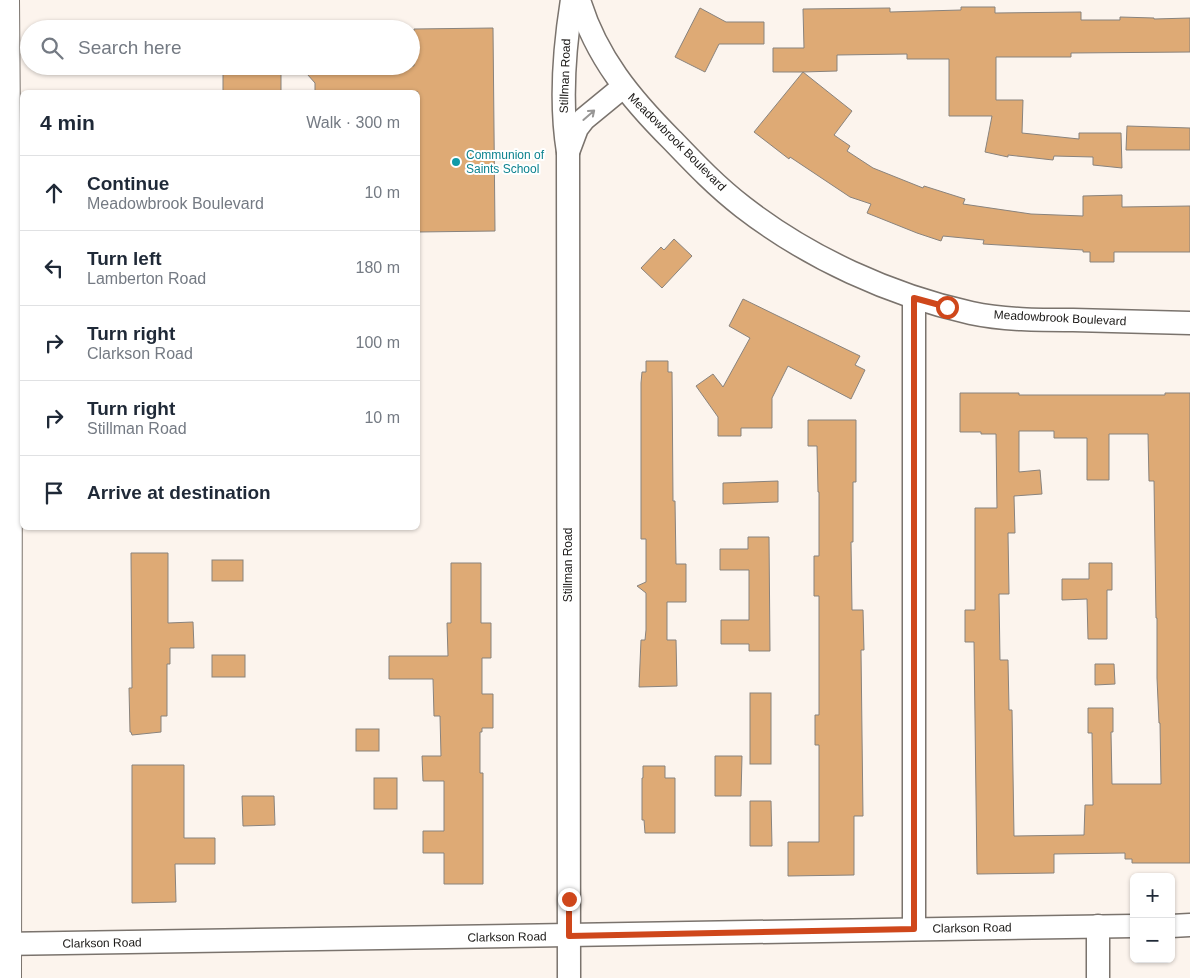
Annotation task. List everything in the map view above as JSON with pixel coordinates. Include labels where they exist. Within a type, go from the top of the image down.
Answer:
[{"type":"street","points":[[5,0],[8,398],[4,944],[7,978]]},
{"type":"street","name":"Stillman Road","points":[[570,978],[568,152],[564,118],[566,42],[572,0]]},
{"type":"street","name":"Meadowbrook Boulevard","points":[[579,0],[584,18],[598,46],[623,87],[655,124],[706,176],[744,207],[791,239],[827,259],[852,272],[914,298],[974,313],[1017,319],[1190,323]]},
{"type":"street","name":"Stillman Road","points":[[568,152],[577,128],[584,119],[623,87]]},
{"type":"street","points":[[914,298],[914,929]]},
{"type":"street","points":[[1098,926],[1098,978]]},
{"type":"street","name":"Clarkson Road","points":[[4,944],[1130,926]]},
{"type":"street","points":[[1175,926],[1190,926]]},
{"type":"building","points":[[961,7],[995,7],[995,13],[1081,12],[1081,20],[1120,20],[1120,17],[1154,19],[1190,18],[1190,52],[1071,53],[1071,57],[996,57],[996,100],[1023,100],[1022,133],[1079,139],[1079,133],[1121,133],[1122,168],[1093,165],[1093,157],[1054,156],[1053,160],[1008,155],[1008,157],[985,152],[992,116],[949,116],[949,59],[907,59],[907,54],[837,55],[837,71],[773,72],[773,48],[804,48],[803,9],[890,8],[890,12],[961,10]]},
{"type":"building","points":[[700,8],[726,22],[764,22],[764,44],[719,44],[705,72],[675,57]]},
{"type":"building","name":"Communion of Saints School","points":[[493,28],[495,231],[420,232],[420,90],[315,90],[315,83],[308,75],[420,75],[420,29]]},
{"type":"building","points":[[803,72],[852,111],[834,135],[850,146],[847,151],[873,168],[923,188],[924,186],[965,199],[963,204],[1031,214],[1083,216],[1083,196],[1122,195],[1122,207],[1190,206],[1190,252],[1114,252],[1114,262],[1090,262],[1090,252],[1083,252],[1083,250],[983,244],[984,240],[943,236],[941,241],[867,213],[871,204],[850,197],[790,157],[789,159],[754,132]]},
{"type":"building","points":[[223,75],[281,75],[281,90],[223,90]]},
{"type":"building","points":[[1127,126],[1190,128],[1190,150],[1126,150]]},
{"type":"building","points":[[674,239],[692,256],[662,288],[641,268],[661,247],[664,250]]},
{"type":"building","points":[[743,299],[860,356],[855,365],[865,370],[851,399],[788,366],[772,398],[772,428],[741,428],[741,436],[718,436],[718,417],[696,386],[713,374],[723,387],[750,338],[729,326]]},
{"type":"building","points":[[646,361],[668,361],[668,372],[672,372],[673,501],[675,501],[676,564],[686,564],[686,602],[667,602],[667,640],[676,640],[677,686],[639,687],[641,640],[645,640],[646,630],[646,593],[637,586],[646,582],[646,539],[641,539],[641,383],[642,372],[646,372]]},
{"type":"building","points":[[960,393],[1165,395],[1165,393],[1190,393],[1190,863],[1132,863],[1132,859],[1125,859],[1125,853],[1054,854],[1054,873],[977,874],[974,642],[965,642],[965,610],[975,610],[975,508],[997,508],[996,434],[960,432]],"holes":[[[1019,431],[1054,431],[1054,438],[1087,438],[1087,480],[1109,480],[1109,434],[1148,434],[1149,481],[1154,481],[1157,678],[1161,784],[1112,784],[1111,732],[1113,732],[1113,708],[1088,708],[1088,733],[1092,733],[1093,805],[1085,805],[1084,835],[1014,836],[1012,710],[1009,710],[1008,660],[1000,660],[999,594],[1009,594],[1008,533],[1015,533],[1014,496],[1042,494],[1040,470],[1019,472]]]},
{"type":"building","points":[[808,420],[856,420],[856,482],[853,482],[853,542],[851,542],[852,610],[863,610],[864,650],[861,650],[863,816],[854,816],[854,875],[788,876],[788,842],[819,842],[819,745],[815,745],[815,715],[819,715],[819,596],[814,596],[814,556],[819,556],[819,492],[817,446],[808,446]]},
{"type":"building","points":[[778,481],[778,502],[723,504],[723,483]]},
{"type":"building","points":[[748,537],[769,537],[770,651],[749,651],[749,644],[721,644],[721,620],[749,620],[749,570],[720,570],[720,549],[748,549]]},
{"type":"building","points":[[131,553],[168,553],[168,623],[193,622],[194,648],[170,648],[170,664],[167,664],[167,716],[161,716],[161,732],[132,735],[130,732],[129,688],[132,688]]},
{"type":"building","points":[[212,560],[243,560],[243,581],[212,581]]},
{"type":"building","points":[[451,563],[481,563],[481,623],[491,623],[491,658],[482,658],[482,694],[493,694],[493,728],[482,728],[482,732],[480,732],[480,773],[483,773],[483,884],[444,884],[444,853],[423,853],[423,831],[444,831],[444,781],[423,781],[422,756],[441,756],[440,716],[434,716],[433,679],[389,679],[389,656],[448,656],[447,623],[451,623]]},
{"type":"building","points":[[1089,563],[1112,563],[1112,590],[1107,590],[1107,639],[1088,639],[1087,599],[1062,600],[1062,579],[1089,579]]},
{"type":"building","points":[[212,655],[245,655],[245,677],[212,677]]},
{"type":"building","points":[[1095,664],[1114,664],[1115,684],[1095,685]]},
{"type":"building","points":[[750,693],[771,693],[771,764],[750,764]]},
{"type":"building","points":[[356,729],[379,729],[379,751],[356,751]]},
{"type":"building","points":[[715,756],[742,756],[741,796],[715,796]]},
{"type":"building","points":[[132,765],[184,765],[184,838],[215,838],[215,864],[175,864],[176,902],[132,903]]},
{"type":"building","points":[[643,766],[665,766],[665,778],[675,778],[675,833],[645,833],[644,820],[642,820]]},
{"type":"building","points":[[374,778],[397,778],[397,809],[374,809]]},
{"type":"building","points":[[242,796],[274,796],[275,825],[243,826]]},
{"type":"building","points":[[750,801],[771,801],[772,846],[750,846]]},
{"type":"place","name":"Communion of Saints School","points":[[456,162]]},
{"type":"route","points":[[569,899],[569,936],[914,929],[914,298],[947,307]]}]
